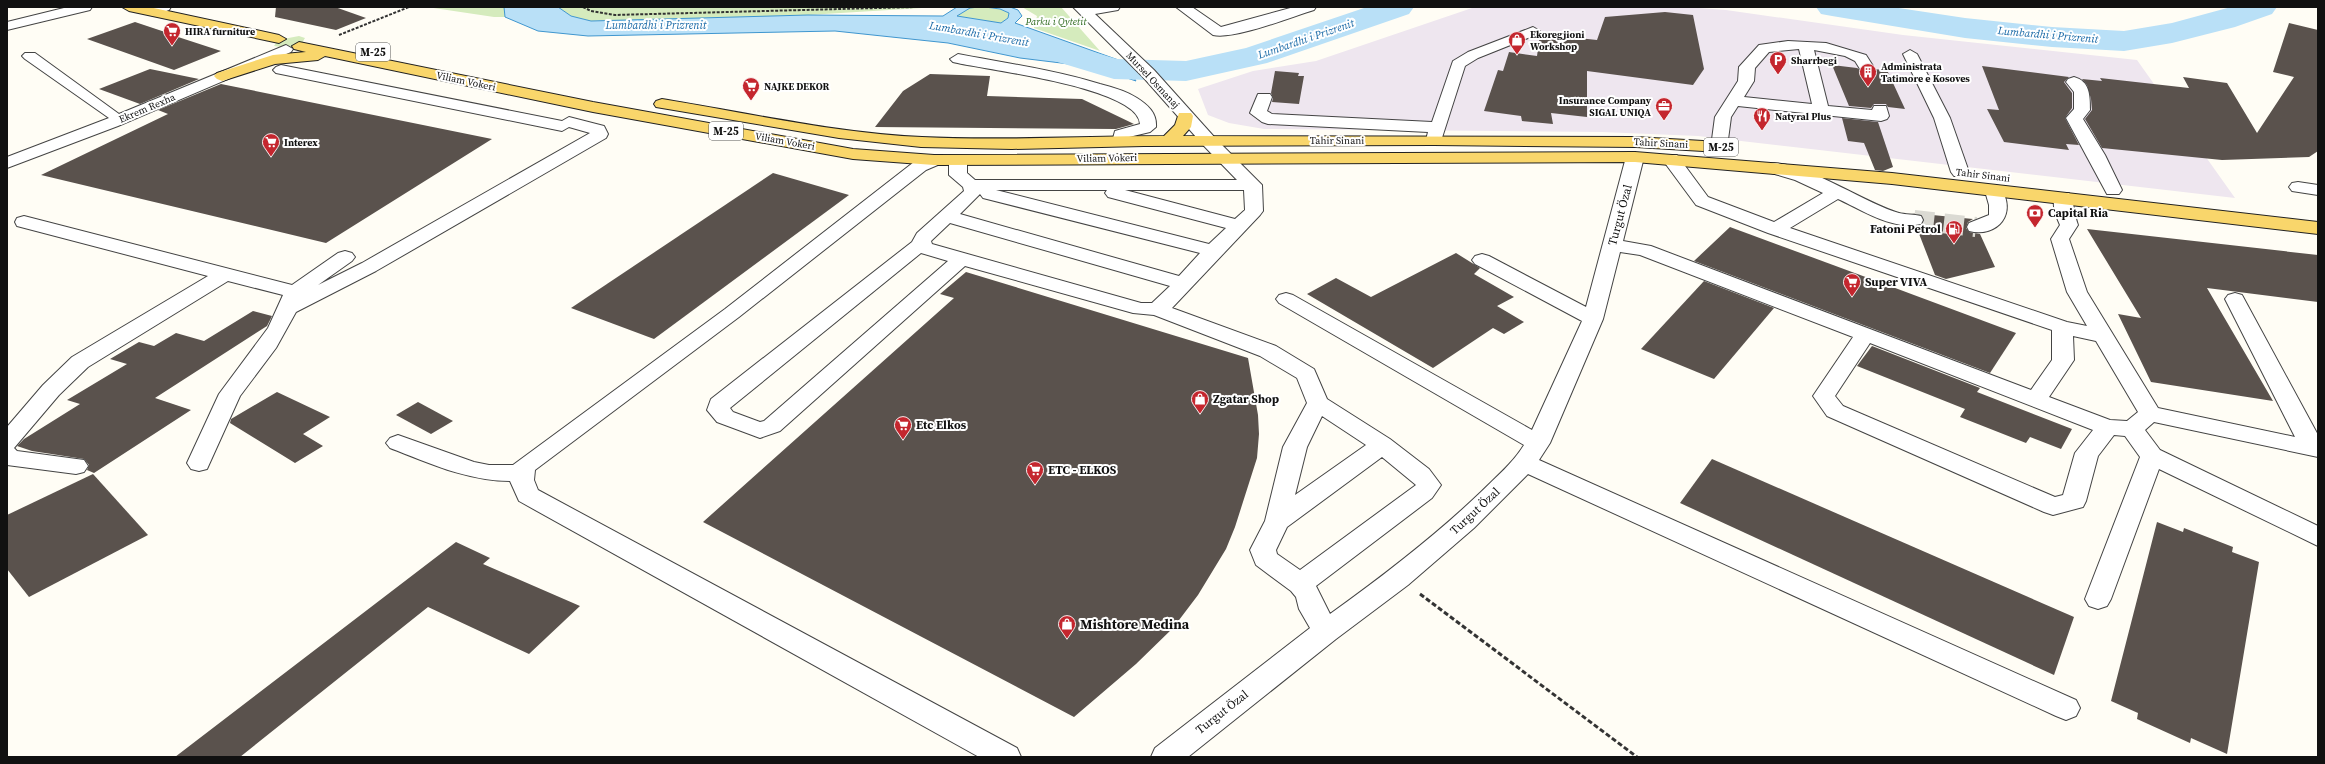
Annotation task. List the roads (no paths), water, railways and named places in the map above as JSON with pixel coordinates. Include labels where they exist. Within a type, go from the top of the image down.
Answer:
[{"type":"main road","name":"Viliam Vokeri","points":[[129,7],[158,9],[338,54],[593,107],[837,151],[887,158],[934,160],[1158,158]]},
{"type":"main road","name":"Viliam Vokeri","points":[[294,43],[606,96],[864,137],[921,142],[1005,144],[1120,142]]},
{"type":"main road","points":[[222,76],[288,57],[338,54]]},
{"type":"main road","points":[[1168,142],[1183,127],[1185,116]]},
{"type":"main road","name":"Tahir Sinani","points":[[1120,142],[1168,142],[1435,134],[1636,142],[1719,147],[1960,172],[2318,214]]},
{"type":"main road","name":"Tahir Sinani","points":[[1158,158],[1670,159],[1769,167],[2062,197],[2318,228]]},
{"type":"street","points":[[7,26],[85,7]]},
{"type":"street","points":[[1082,9],[1113,7]]},
{"type":"street","points":[[1183,7],[1218,32],[1230,31],[1309,7]]},
{"type":"street","name":"Mursel Osmanaj","points":[[1082,9],[1134,58],[1170,97],[1222,158],[1253,186]]},
{"type":"street","points":[[1264,97],[1258,113],[1268,119],[1435,134],[1458,64],[1473,55],[1533,31]]},
{"type":"street","name":"Ekrem Rexha","points":[[7,163],[112,123],[222,76],[294,43]]},
{"type":"street","name":"Ekrem Rexha","points":[[7,153],[294,43]]},
{"type":"street","points":[[1719,147],[1722,117],[1746,81],[1747,67],[1759,51],[1774,46],[1832,48],[1848,52],[1861,58],[1865,66]]},
{"type":"street","points":[[1806,46],[1821,110]]},
{"type":"street","points":[[1910,54],[1942,118],[1960,172]]},
{"type":"street","points":[[30,56],[111,114]]},
{"type":"street","points":[[958,59],[1054,76],[1125,98],[1142,109],[1149,120],[1148,127],[1140,131],[1124,134],[1121,136],[1120,142]]},
{"type":"street","points":[[24,222],[225,274],[290,301],[369,267],[600,134],[598,130],[281,70]]},
{"type":"street","points":[[2074,82],[2082,91],[2082,110],[2074,118],[2096,155],[2113,190]]},
{"type":"street","points":[[1734,101],[1881,116],[1880,109]]},
{"type":"street","name":"Turgut Özal","points":[[1166,757],[1326,631],[1400,578],[1465,522],[1532,453],[1593,319],[1635,158]]},
{"type":"street","points":[[958,159],[958,175],[972,188],[1213,251]]},
{"type":"street","points":[[1670,159],[1702,201],[1775,228],[2062,327],[2103,336]]},
{"type":"street","points":[[934,160],[920,166],[732,313],[524,466],[522,480],[528,495],[1006,757]]},
{"type":"street","points":[[1769,167],[1802,176],[1895,218],[1914,220]]},
{"type":"street","points":[[1085,186],[1239,226]]},
{"type":"street","points":[[961,259],[772,426],[760,430],[725,417],[718,410],[719,404],[921,244],[924,237],[947,216],[972,188],[1253,186],[1254,211],[1157,309]]},
{"type":"street","points":[[2298,187],[2318,190]]},
{"type":"street","points":[[1976,227],[1988,224],[1998,216],[2000,205],[1994,190]]},
{"type":"street","points":[[1775,228],[1837,192]]},
{"type":"street","points":[[2062,197],[2064,214],[2069,225],[2060,239],[2077,292],[2150,414],[2316,448]]},
{"type":"street","points":[[947,216],[1183,283]]},
{"type":"street","points":[[921,244],[929,250],[1140,309],[1157,309],[1268,351],[1306,374],[1318,403],[1382,445],[1426,480],[1429,485],[1427,488],[1300,584]]},
{"type":"street","points":[[1613,245],[1651,253],[1865,334],[2035,401],[2107,427],[2132,429],[2150,414]]},
{"type":"street","points":[[199,463],[230,394],[265,348],[290,301],[345,257]]},
{"type":"street","points":[[1482,260],[1593,319]]},
{"type":"street","points":[[7,442],[51,390],[80,362],[225,274]]},
{"type":"street","points":[[1286,299],[1532,453],[2066,708]]},
{"type":"street","points":[[2235,299],[2316,448]]},
{"type":"street","points":[[2035,401],[2063,360],[2062,327]]},
{"type":"street","points":[[1865,334],[1824,396],[1835,411],[2053,506],[2074,501],[2086,453],[2097,443],[2107,427]]},
{"type":"street","points":[[1318,403],[1295,447],[1277,521],[1263,550],[1265,558],[1272,565],[1300,584],[1308,594],[1312,609],[1326,631]]},
{"type":"street","points":[[2132,429],[2152,456],[2273,513],[2318,537]]},
{"type":"street","points":[[398,442],[470,468],[489,473],[524,473]]},
{"type":"street","points":[[1277,521],[1382,445]]},
{"type":"street","points":[[7,454],[10,458],[76,466]]},
{"type":"street","points":[[2098,599],[2152,456]]},
{"type":"water","points":[[504,7],[558,7],[571,16],[591,21],[808,15],[943,16],[957,7],[979,7],[970,8],[957,16],[1001,23],[1008,18],[1009,13],[1000,9],[985,7],[1010,7],[1018,10],[1022,16],[1015,23],[1124,62],[1136,81],[1094,67],[1020,58],[948,43],[835,31],[588,36],[538,31],[505,17]]},
{"type":"waterway","name":"Lumbardhi i Prizrenit","points":[[1063,53],[1114,69],[1186,71],[1255,56],[1398,7]]},
{"type":"waterway","name":"Lumbardhi i Prizrenit","points":[[1832,7],[1965,28],[2052,37],[2124,41],[2172,33],[2224,20],[2261,7]]},
{"type":"tunnel","points":[[1914,220],[1976,227]]},
{"type":"place","name":"HIRA furniture","points":[[172,46]]},
{"type":"place","name":"Ekoregjioni Workshop","points":[[1517,55]]},
{"type":"place","name":"Sharrbegi","points":[[1778,75]]},
{"type":"place","name":"Administrata Tatimore e Kosoves","points":[[1868,87]]},
{"type":"place","name":"NAJKE DEKOR","points":[[751,101]]},
{"type":"place","name":"Insurance Company SIGAL UNIQA","points":[[1664,121]]},
{"type":"place","name":"Natyral Plus","points":[[1762,131]]},
{"type":"place","name":"Interex","points":[[271,157]]},
{"type":"place","name":"Capital Ria","points":[[2035,228]]},
{"type":"place","name":"Fatoni Petrol","points":[[1954,244]]},
{"type":"place","name":"Super VIVA","points":[[1852,297]]},
{"type":"place","name":"Zgatar Shop","points":[[1200,414]]},
{"type":"place","name":"Etc Elkos","points":[[903,440]]},
{"type":"place","name":"ETC - ELKOS","points":[[1035,485]]},
{"type":"place","name":"Mishtore Medina","points":[[1067,639]]},
{"type":"park label","name":"Parku i Qytetit","points":[[1056,21]]}]
